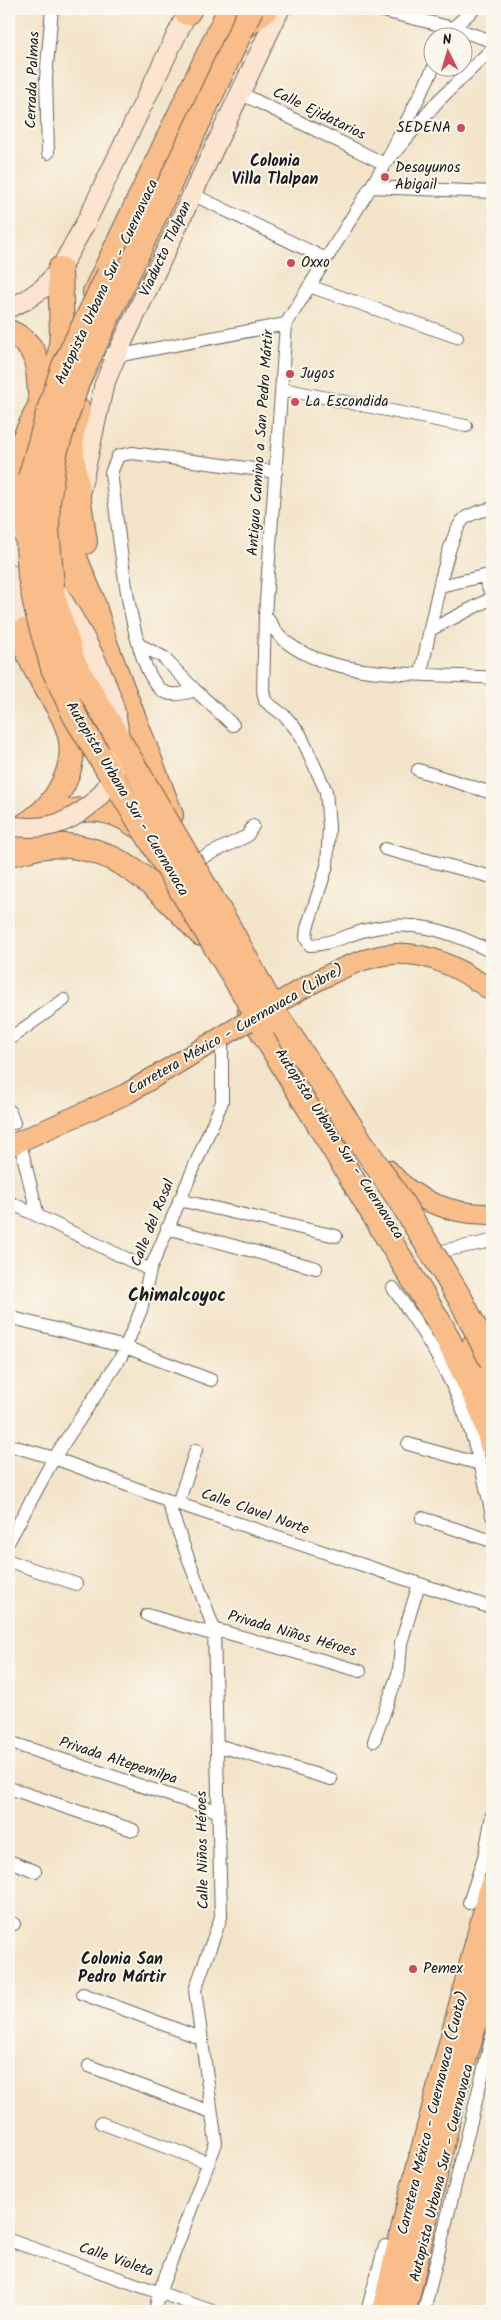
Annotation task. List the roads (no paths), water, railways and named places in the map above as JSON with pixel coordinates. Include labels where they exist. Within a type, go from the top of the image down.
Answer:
[{"type":"highway","name":"Viaducto Tlalpan","points":[[91,355],[230,9]]},
{"type":"highway","name":"Autopista Urbana Sur - Cuernavaca","points":[[238,9],[64,366],[30,478],[27,530],[30,577],[37,612],[53,668],[76,716],[264,1026],[373,1200],[448,1310],[481,1374],[492,1404]]},
{"type":"highway","name":"Viaducto Tlalpan","points":[[9,470],[41,402],[91,355],[237,33],[250,9]]},
{"type":"highway","name":"Autopista Urbana Sur - Cuernavaca","points":[[250,9],[77,383],[55,453],[48,502],[47,529],[53,596],[73,662],[227,924],[278,1018],[402,1205],[461,1300],[492,1362]]},
{"type":"highway","points":[[9,510],[91,355],[264,9]]},
{"type":"highway","points":[[237,33],[264,9]]},
{"type":"highway","points":[[60,269],[62,334],[91,355]]},
{"type":"highway","points":[[9,332],[27,342],[35,353],[41,402]]},
{"type":"highway","points":[[91,355],[71,437],[92,599]]},
{"type":"highway","points":[[91,355],[62,427],[59,467],[62,504],[71,548],[92,599],[105,643],[189,864],[248,966],[453,1304],[492,1382]]},
{"type":"highway","points":[[9,483],[50,550],[90,625],[105,643]]},
{"type":"highway","points":[[9,833],[53,801],[65,782],[72,750],[66,720],[32,664],[27,652],[23,631]]},
{"type":"highway","points":[[20,824],[62,813],[94,809],[114,812],[136,825]]},
{"type":"highway","points":[[9,854],[40,847],[71,847],[95,851],[138,872],[163,893],[201,934],[442,1327],[482,1412],[486,1454]]},
{"type":"highway","name":"Carretera México - Cuernavaca (Cuota)","points":[[384,2311],[411,2196],[492,1886]]},
{"type":"highway","name":"Autopista Urbana Sur - Cuernavaca","points":[[397,2311],[492,1918]]},
{"type":"highway","name":"Carretera México - Cuernavaca (Cuota)","points":[[406,2311],[452,2102],[492,1964]]},
{"type":"highway","name":"Autopista Urbana Sur - Cuernavaca","points":[[406,2311],[492,1977]]},
{"type":"highway","points":[[385,2246],[391,2218],[411,2196]]},
{"type":"main road","name":"Viaducto Tlalpan","points":[[91,355],[192,194],[280,9]]},
{"type":"main road","points":[[9,308],[26,300],[43,288],[60,269],[85,224],[189,10]]},
{"type":"main road","points":[[9,510],[84,638],[100,669],[118,722],[120,740],[115,772],[105,790],[86,808],[67,822],[46,828],[20,824]]},
{"type":"main road","points":[[13,579],[189,864]]},
{"type":"main road","points":[[9,609],[70,708],[136,825],[201,934]]},
{"type":"main road","name":"Carretera México - Cuernavaca (Libre)","points":[[15,1148],[126,1094],[298,991],[358,960],[378,955],[401,953],[432,958],[466,972],[492,991]]},
{"type":"main road","points":[[334,1105],[391,1174],[408,1190],[440,1207],[471,1214],[492,1214]]},
{"type":"street","name":"Cerrada Palmas","points":[[48,152],[46,78],[52,9]]},
{"type":"street","points":[[375,9],[438,28]]},
{"type":"street","points":[[455,28],[474,9]]},
{"type":"street","points":[[474,35],[489,37]]},
{"type":"street","points":[[385,164],[438,101],[492,49]]},
{"type":"street","name":"Antiguo Camino a San Pedro Mártir","points":[[428,78],[385,164],[286,324],[265,615],[263,690],[265,701],[286,716],[300,734],[326,791],[329,827],[327,866],[307,928],[306,938],[310,945],[319,945],[365,930],[391,925],[426,926],[460,936],[492,952]]},
{"type":"street","name":"Calle Ejidatarios","points":[[240,93],[385,164]]},
{"type":"street","points":[[371,187],[492,192]]},
{"type":"street","points":[[192,194],[326,259]]},
{"type":"street","points":[[309,286],[457,337]]},
{"type":"street","points":[[91,355],[286,324]]},
{"type":"street","points":[[282,389],[466,426]]},
{"type":"street","points":[[195,690],[184,694],[168,694],[160,689],[149,674],[132,621],[111,473],[118,456],[132,453],[276,472]]},
{"type":"street","points":[[421,674],[440,586],[456,529],[464,518],[492,508]]},
{"type":"street","points":[[430,630],[492,598],[484,576],[440,586]]},
{"type":"street","points":[[265,615],[280,636],[316,660],[345,668],[492,678]]},
{"type":"street","points":[[140,645],[163,656],[195,690],[233,725]]},
{"type":"street","points":[[418,770],[492,793]]},
{"type":"street","points":[[189,864],[247,836],[253,826]]},
{"type":"street","points":[[385,849],[492,877]]},
{"type":"street","points":[[9,1039],[64,1000]]},
{"type":"street","name":"Calle del Rosal","points":[[9,1541],[54,1458],[121,1357],[125,1348],[141,1310],[150,1270],[222,1102],[225,1035]]},
{"type":"street","points":[[9,1110],[14,1123]]},
{"type":"street","points":[[15,1148],[38,1216]]},
{"type":"street","points":[[408,1190],[492,1336]]},
{"type":"street","points":[[180,1200],[336,1236]]},
{"type":"street","points":[[9,1202],[150,1270]]},
{"type":"street","points":[[167,1228],[316,1268]]},
{"type":"street","points":[[442,1251],[492,1241]]},
{"type":"street","points":[[394,1288],[436,1353],[486,1454],[492,1516]]},
{"type":"street","points":[[9,1317],[125,1348],[211,1380]]},
{"type":"street","points":[[408,1444],[486,1454]]},
{"type":"street","name":"Calle Clavel Norte","points":[[9,1445],[54,1458],[173,1501],[492,1608]]},
{"type":"street","points":[[173,1501],[196,1450]]},
{"type":"street","name":"Calle Niños Héroes","points":[[156,2311],[159,2293],[216,2143],[194,1990],[220,1917],[214,1632],[173,1501]]},
{"type":"street","points":[[422,1518],[492,1541]]},
{"type":"street","points":[[9,1561],[76,1584]]},
{"type":"street","points":[[374,1741],[399,1671],[401,1643],[419,1584]]},
{"type":"street","name":"Privada Niños Héroes","points":[[147,1615],[360,1671]]},
{"type":"street","name":"Privada Altepemilpa","points":[[9,1742],[217,1811]]},
{"type":"street","points":[[217,1745],[331,1778]]},
{"type":"street","points":[[9,1788],[134,1830]]},
{"type":"street","points":[[469,1903],[485,1854],[492,1814]]},
{"type":"street","points":[[9,1861],[36,1871]]},
{"type":"street","points":[[83,1994],[200,2038]]},
{"type":"street","points":[[424,2311],[492,2036]]},
{"type":"street","points":[[89,2066],[211,2112]]},
{"type":"street","points":[[101,2123],[209,2162]]},
{"type":"street","name":"Calle Violeta","points":[[9,2240],[212,2311]]},
{"type":"street","points":[[367,2311],[385,2246]]},
{"type":"place","name":"SEDENA","points":[[461,128]]},
{"type":"place","name":"Desayunos Abigail","points":[[385,177]]},
{"type":"place","name":"Oxxo","points":[[291,263]]},
{"type":"place","name":"Jugos","points":[[290,374]]},
{"type":"place","name":"La Escondida","points":[[295,402]]},
{"type":"place","name":"Pemex","points":[[413,1969]]},
{"type":"district","name":"Colonia Villa Tlalpan","points":[[275,170]]},
{"type":"district","name":"Chimalcoyoc","points":[[177,1296]]},
{"type":"district","name":"Colonia San Pedro Mártir","points":[[122,1968]]}]
